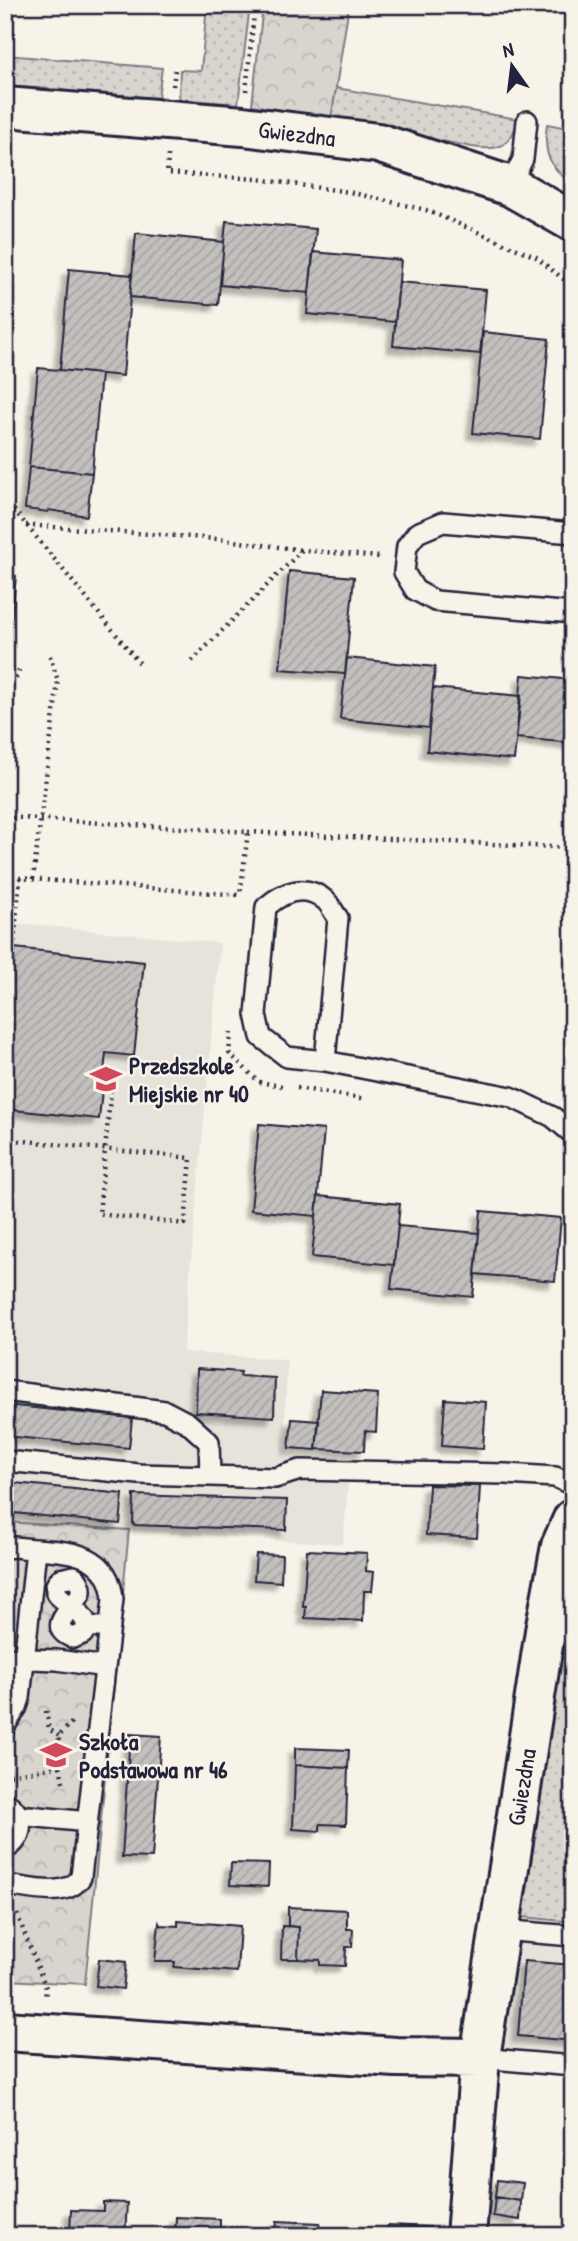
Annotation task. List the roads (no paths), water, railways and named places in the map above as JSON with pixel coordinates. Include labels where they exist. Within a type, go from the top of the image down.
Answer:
[{"type":"street","name":"Gwiezdna","points":[[5,107],[243,126],[378,143],[510,186],[573,222]]},
{"type":"street","name":"Gwiezdna","points":[[466,2236],[480,2058],[499,1930],[559,1632],[561,1546],[573,1520]]},
{"type":"street","points":[[5,2031],[396,2057],[480,2058]]},
{"type":"lane","points":[[510,186],[523,159],[527,121]]},
{"type":"lane","points":[[573,533],[443,522],[417,533],[407,547],[404,572],[415,590],[435,601],[573,613]]},
{"type":"lane","points":[[325,1060],[338,918],[325,900],[304,890],[281,894],[266,907],[256,1014],[261,1037],[287,1057],[325,1060],[511,1097],[553,1118],[573,1134]]},
{"type":"lane","points":[[5,1391],[164,1410],[188,1423],[209,1442],[211,1476]]},
{"type":"lane","points":[[5,1461],[139,1474],[275,1478],[300,1470],[506,1474],[555,1477],[573,1485]]},
{"type":"lane","points":[[5,1548],[84,1556],[97,1562],[112,1583],[113,1599],[81,1877],[71,1888],[58,1891],[5,1885]]},
{"type":"lane","points":[[5,1726],[20,1698],[15,1659],[36,1550]]},
{"type":"lane","points":[[70,1606],[61,1622],[62,1630],[73,1638],[83,1634],[86,1626],[110,1628]]},
{"type":"lane","points":[[15,1659],[57,1660],[106,1667]]},
{"type":"lane","points":[[5,1802],[12,1806],[20,1818],[21,1826],[19,1838],[5,1849]]},
{"type":"lane","points":[[20,1818],[29,1816],[88,1822]]},
{"type":"lane","points":[[499,1930],[573,1936]]},
{"type":"lane","points":[[480,2058],[573,2066]]},
{"type":"place","name":"Przedszkole Miejskie nr 40","points":[[106,1079]]},
{"type":"place","name":"Szkoła Podstawowa nr 46","points":[[56,1755]]}]
